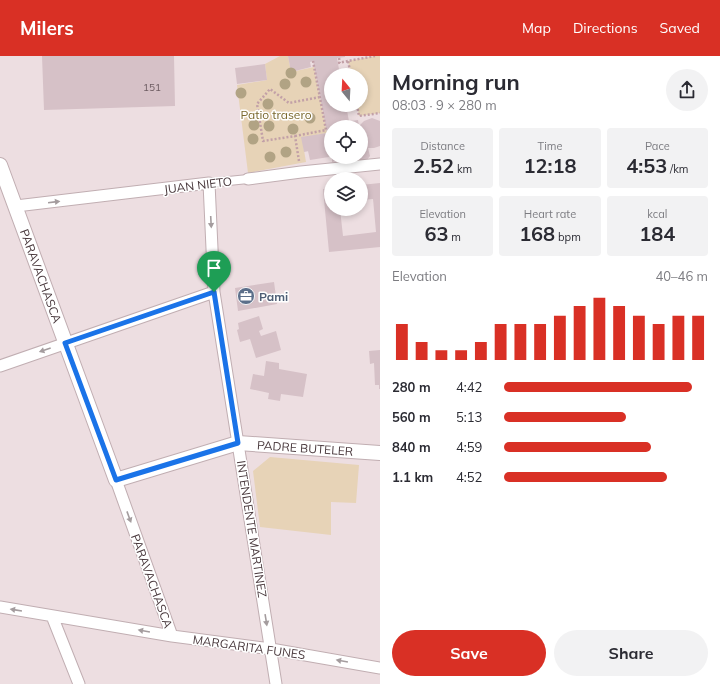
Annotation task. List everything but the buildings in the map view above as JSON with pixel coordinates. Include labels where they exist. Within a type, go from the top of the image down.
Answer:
[{"type":"street","name":"JUAN NIETO","points":[[16,206],[380,164]]},
{"type":"street","name":"PARAVACHASCA","points":[[0,165],[172,636]]},
{"type":"street","name":"INTENDENTE MARTINEZ","points":[[210,183],[214,292],[276,684]]},
{"type":"street","points":[[0,366],[214,292]]},
{"type":"street","name":"PADRE BUTELER","points":[[116,480],[238,443],[380,453]]},
{"type":"street","name":"MARGARITA FUNES","points":[[0,607],[172,636],[271,649],[380,668]]},
{"type":"street","points":[[52,616],[79,684]]},
{"type":"path","points":[[339,58],[339,63],[375,56]]},
{"type":"path","points":[[313,61],[320,97],[326,130],[262,142],[257,104],[270,89],[290,103],[320,97]]},
{"type":"path","points":[[348,61],[350,68]]},
{"type":"path","points":[[358,112],[359,116],[380,113]]},
{"type":"path","points":[[295,136],[301,172]]},
{"type":"shaded area","points":[[0,56],[380,56],[380,684],[0,684]]},
{"type":"green space","name":"Patio trasero","points":[[280,56],[288,56],[291,72],[314,67],[324,120],[324,134],[302,138],[306,162],[248,173],[237,85],[267,80],[265,64]]},
{"type":"green space","points":[[380,56],[380,113],[359,116],[358,112],[368,112],[368,68],[350,68],[348,61]]},
{"type":"green space","points":[[270,457],[359,465],[356,503],[331,502],[331,535],[260,527],[253,471]]},
{"type":"place","name":"Pami","points":[[246,296]]},
{"type":"route","points":[[214,292],[238,443],[116,480],[65,343],[214,292]]}]
